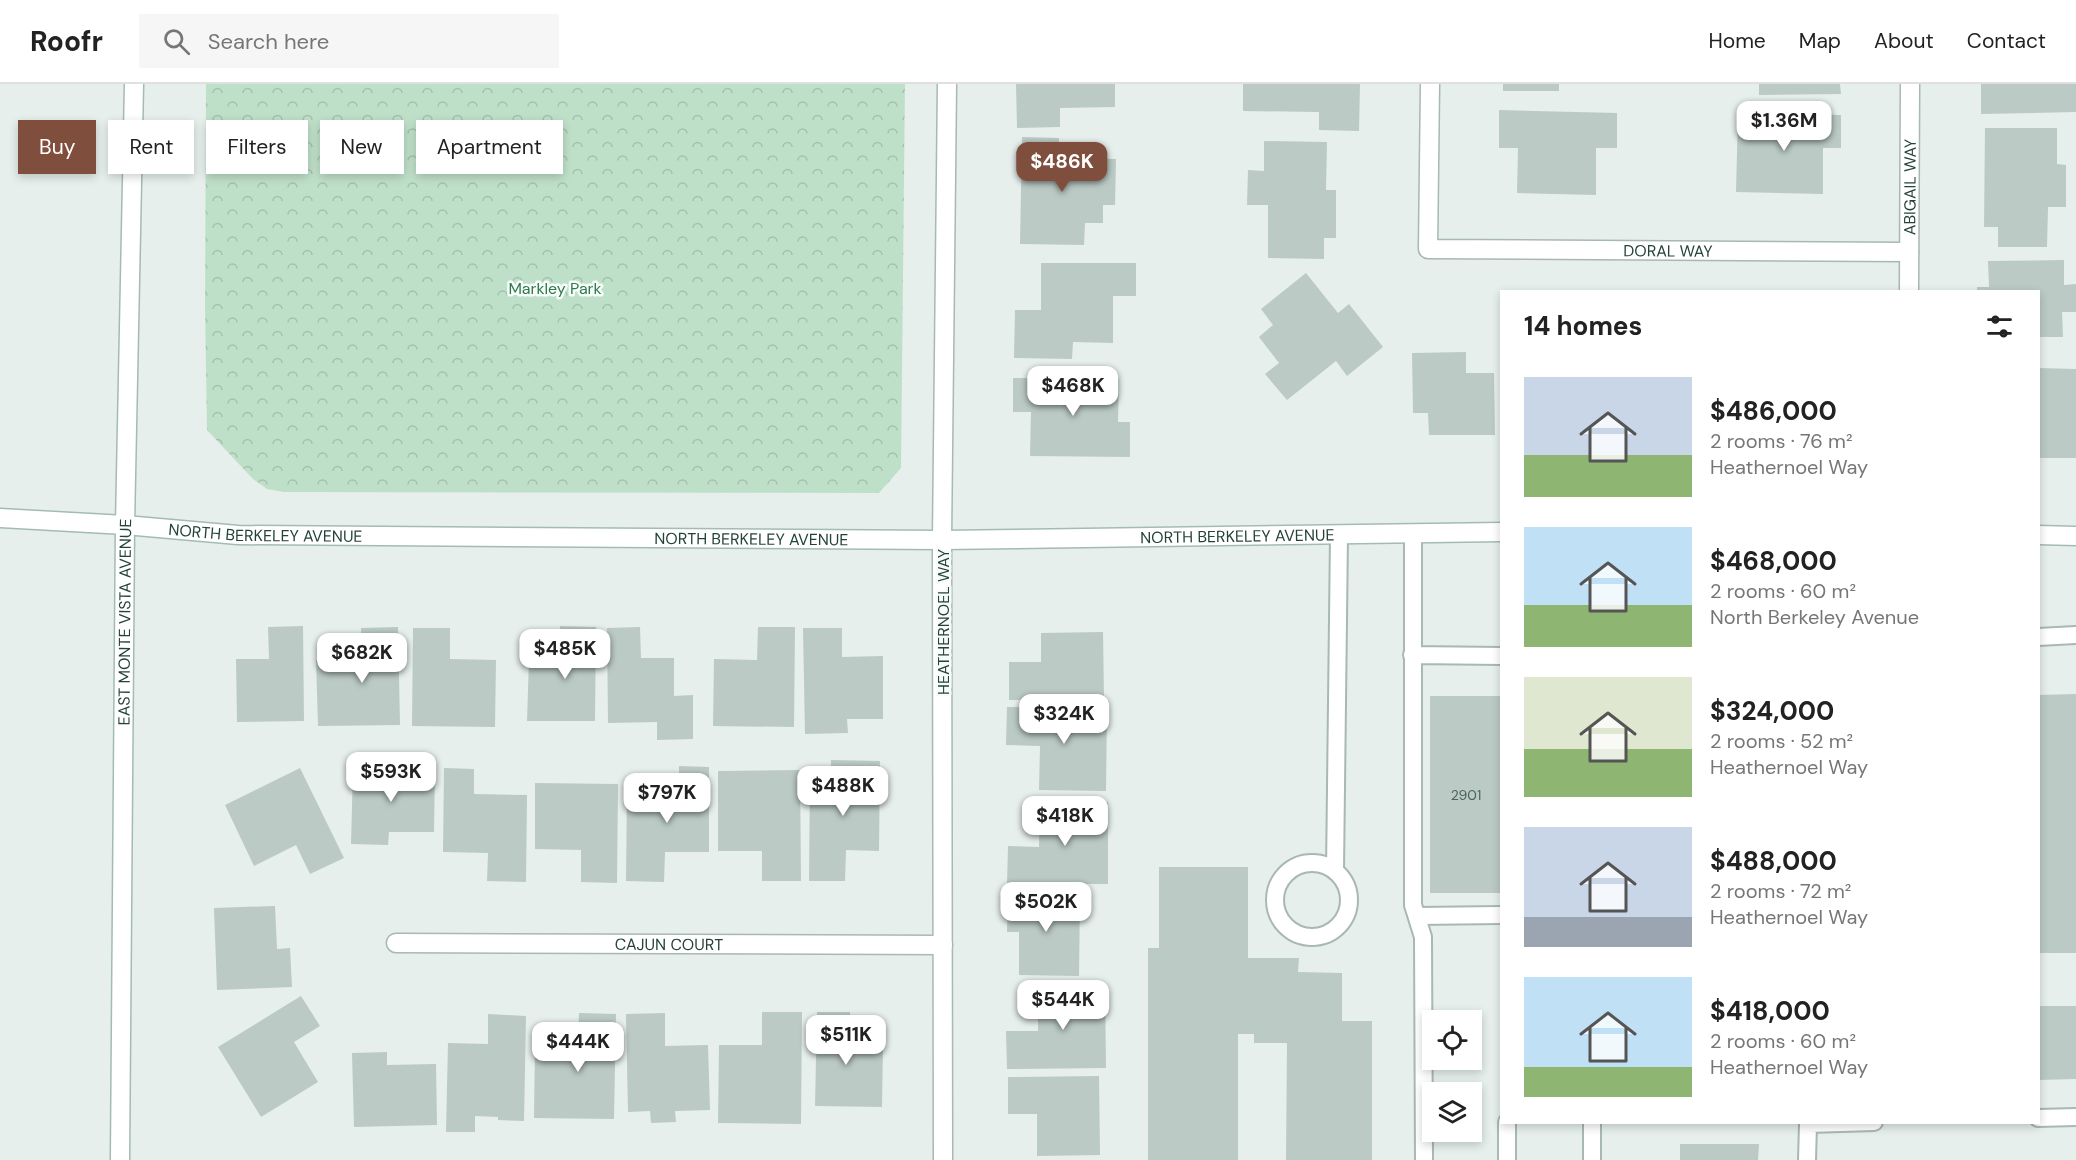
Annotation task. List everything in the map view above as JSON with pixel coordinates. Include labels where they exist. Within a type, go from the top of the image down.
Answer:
[{"type":"street","name":"EAST MONTE VISTA AVENUE","points":[[120,1160],[125,525],[134,84]]},
{"type":"street","name":"HEATHERNOEL WAY","points":[[943,1160],[942,540],[947,84]]},
{"type":"street","name":"DORAL WAY","points":[[1430,84],[1428,249],[1909,252]]},
{"type":"street","name":"ABIGAIL WAY","points":[[1908,290],[1910,84]]},
{"type":"street","name":"NORTH BERKELEY AVENUE","points":[[0,518],[125,525],[238,535],[942,540],[1500,532]]},
{"type":"street","points":[[2040,535],[2076,536]]},
{"type":"street","name":"CAJUN COURT","points":[[396,943],[943,945]]},
{"type":"lane","points":[[1413,534],[1413,905],[1423,937],[1424,1160]]},
{"type":"lane","points":[[1335,871],[1321,864],[1308,863],[1296,866],[1278,883],[1274,895],[1274,907],[1279,919],[1297,936],[1321,937],[1332,932],[1341,924],[1347,913],[1349,900],[1347,888],[1335,871],[1339,535]]},
{"type":"lane","points":[[2040,637],[2076,635]]},
{"type":"lane","points":[[1412,655],[1500,656]]},
{"type":"lane","points":[[1417,916],[1500,915]]},
{"type":"lane","points":[[2040,1118],[2076,1117]]},
{"type":"lane","points":[[1507,1124],[1507,1160]]},
{"type":"lane","points":[[1592,1124],[1592,1160]]},
{"type":"lane","points":[[1807,1160],[1808,1124]]},
{"type":"green space","name":"Markley Park","points":[[206,84],[905,84],[901,468],[879,493],[284,492],[267,489],[253,479],[207,430],[205,306]]},
{"type":"building","points":[[1016,84],[1115,84],[1115,107],[1060,108],[1060,127],[1017,128]]},
{"type":"building","points":[[1243,84],[1360,84],[1359,131],[1319,130],[1319,112],[1243,111]]},
{"type":"building","points":[[1503,84],[1559,84],[1559,91],[1503,91]]},
{"type":"building","points":[[1759,84],[1840,84],[1841,94],[1759,95]]},
{"type":"building","points":[[1981,84],[2076,84],[2076,112],[1981,114]]},
{"type":"building","points":[[1499,110],[1617,113],[1617,148],[1596,148],[1596,195],[1517,193],[1518,148],[1499,148]]},
{"type":"building","points":[[1738,113],[1841,115],[1841,148],[1823,148],[1823,194],[1736,192]]},
{"type":"building","points":[[1985,128],[2057,128],[2057,164],[2066,165],[2066,207],[2048,207],[2047,247],[1998,247],[1998,227],[1984,227]]},
{"type":"building","points":[[1022,137],[1059,138],[1059,158],[1116,159],[1115,205],[1103,205],[1103,223],[1085,223],[1084,245],[1020,244]]},
{"type":"building","points":[[1264,141],[1327,142],[1326,190],[1336,190],[1336,238],[1324,238],[1324,259],[1268,258],[1268,205],[1247,205],[1248,170],[1264,171]]},
{"type":"building","points":[[2064,260],[2064,285],[2076,284],[2076,312],[2062,312],[2063,337],[2040,337],[2040,290],[1977,290],[1977,287],[1989,287],[1988,261]]},
{"type":"building","points":[[1041,263],[1136,263],[1136,296],[1113,296],[1113,343],[1073,342],[1072,359],[1014,358],[1015,310],[1041,310]]},
{"type":"building","points":[[1306,273],[1338,313],[1349,304],[1383,347],[1347,376],[1336,361],[1287,400],[1265,374],[1279,363],[1259,337],[1273,325],[1261,309]]},
{"type":"building","points":[[1466,352],[1466,373],[1494,373],[1495,435],[1429,435],[1428,413],[1413,413],[1412,353]]},
{"type":"building","points":[[2040,368],[2076,369],[2076,458],[2040,458]]},
{"type":"building","points":[[1013,378],[1119,379],[1118,422],[1130,422],[1130,457],[1030,456],[1031,412],[1013,412]]},
{"type":"building","points":[[303,626],[304,721],[237,722],[236,659],[269,659],[268,627]]},
{"type":"building","points":[[560,626],[596,627],[595,721],[527,721],[529,659],[560,659]]},
{"type":"building","points":[[398,627],[400,725],[318,726],[316,660],[362,659],[361,628]]},
{"type":"building","points":[[640,627],[641,658],[674,658],[674,696],[693,695],[693,739],[657,740],[657,722],[608,723],[607,628]]},
{"type":"building","points":[[758,627],[795,627],[794,727],[713,726],[714,659],[757,660]]},
{"type":"building","points":[[413,628],[450,628],[450,659],[496,660],[495,727],[412,726]]},
{"type":"building","points":[[803,628],[842,628],[842,657],[883,656],[883,719],[847,719],[848,733],[805,734]]},
{"type":"building","points":[[1103,632],[1104,699],[1009,700],[1009,662],[1041,662],[1041,633]]},
{"type":"building","points":[[2076,694],[2076,953],[2040,953],[2040,695]]},
{"type":"building","points":[[1430,696],[1500,696],[1500,893],[1430,893]]},
{"type":"building","points":[[1007,707],[1107,708],[1106,791],[1039,790],[1040,746],[1006,745]]},
{"type":"building","points":[[831,760],[880,761],[879,851],[846,850],[845,881],[809,881],[810,775],[831,776]]},
{"type":"building","points":[[679,766],[709,767],[709,852],[665,852],[664,882],[626,881],[627,788],[679,789]]},
{"type":"building","points":[[300,768],[344,858],[310,874],[296,845],[254,866],[225,805]]},
{"type":"building","points":[[353,768],[435,769],[434,832],[389,832],[388,845],[351,844]]},
{"type":"building","points":[[444,768],[474,769],[474,794],[527,795],[526,882],[487,881],[488,853],[443,852]]},
{"type":"building","points":[[800,770],[801,881],[762,881],[762,851],[718,851],[718,771]]},
{"type":"building","points":[[535,783],[618,784],[617,883],[581,882],[581,850],[535,849]]},
{"type":"building","points":[[1040,801],[1108,802],[1108,884],[1007,884],[1008,846],[1039,847]]},
{"type":"building","points":[[1159,867],[1248,867],[1248,958],[1299,958],[1298,972],[1342,973],[1342,1021],[1372,1021],[1372,1160],[1286,1160],[1287,1043],[1254,1043],[1254,1034],[1238,1034],[1238,1160],[1148,1160],[1148,948],[1159,948]]},
{"type":"building","points":[[1008,894],[1080,894],[1079,976],[1019,975],[1019,932],[1007,932]]},
{"type":"building","points":[[275,906],[277,949],[290,948],[292,987],[217,990],[214,908]]},
{"type":"building","points":[[1105,986],[1106,1068],[1007,1069],[1006,1031],[1038,1031],[1038,987]]},
{"type":"building","points":[[301,996],[320,1026],[294,1042],[318,1082],[261,1117],[218,1047]]},
{"type":"building","points":[[2040,1006],[2076,1006],[2076,1079],[2040,1080]]},
{"type":"building","points":[[762,1012],[802,1012],[801,1124],[718,1123],[719,1045],[762,1045]]},
{"type":"building","points":[[817,1012],[850,1012],[850,1044],[883,1045],[882,1107],[815,1106]]},
{"type":"building","points":[[579,1013],[616,1014],[614,1119],[534,1118],[535,1043],[578,1044]]},
{"type":"building","points":[[665,1013],[665,1046],[708,1045],[710,1110],[675,1111],[676,1122],[651,1123],[650,1111],[628,1112],[626,1014]]},
{"type":"building","points":[[488,1014],[526,1016],[524,1121],[475,1116],[475,1132],[446,1132],[448,1043],[488,1044]]},
{"type":"building","points":[[387,1052],[387,1065],[436,1064],[437,1125],[354,1127],[352,1053]]},
{"type":"building","points":[[1099,1076],[1100,1155],[1037,1156],[1037,1114],[1008,1114],[1008,1077]]},
{"type":"building","points":[[1680,1144],[1759,1144],[1758,1160],[1680,1160]]}]
